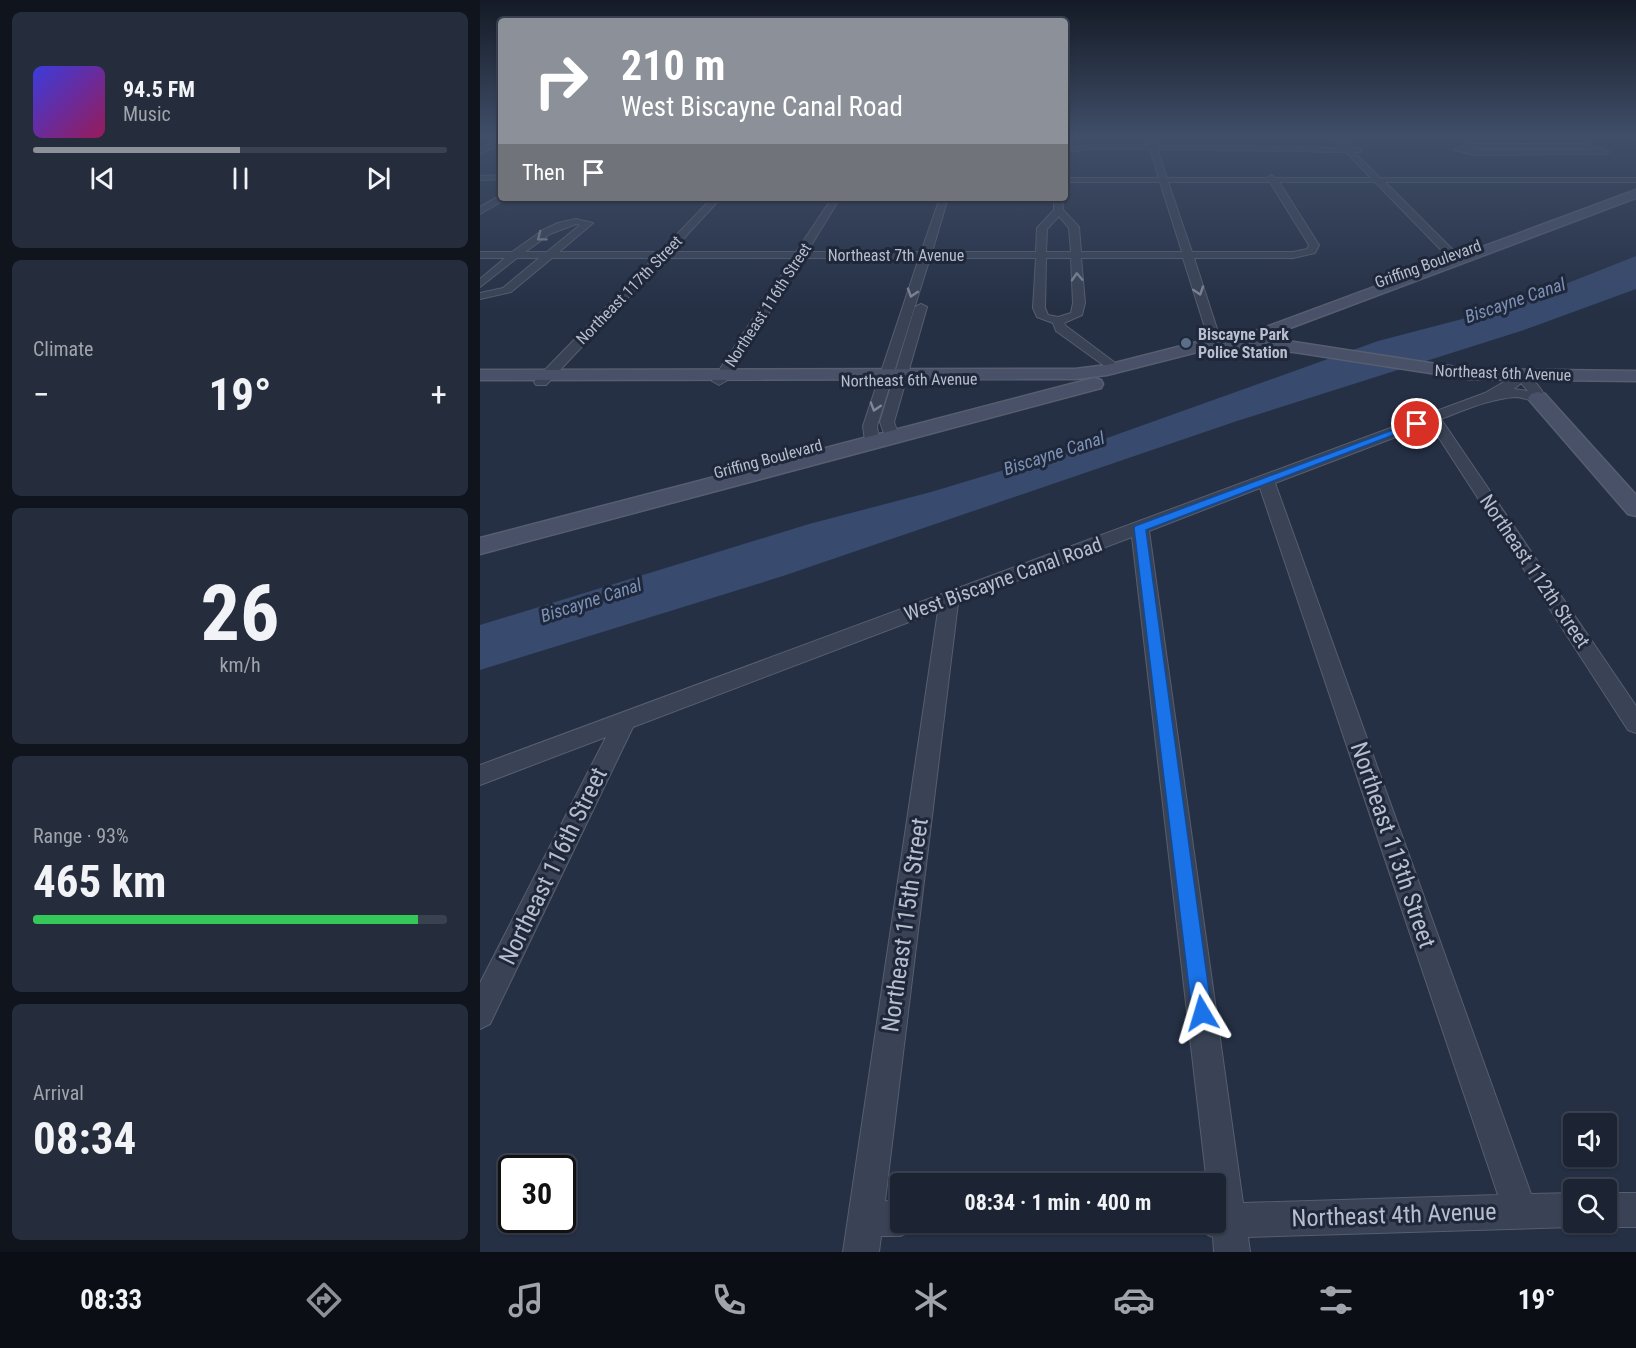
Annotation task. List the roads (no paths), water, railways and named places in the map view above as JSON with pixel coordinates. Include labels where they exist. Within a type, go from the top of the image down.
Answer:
[{"type":"street","points":[[1172,193],[1193,255],[1213,334],[1230,337]]},
{"type":"street","name":"Northeast 7th Avenue","points":[[480,255],[1293,255],[1311,251],[1314,245],[1280,193]]},
{"type":"street","points":[[1394,193],[1448,251],[1458,256]]},
{"type":"street","points":[[480,206],[498,194]]},
{"type":"street","name":"Griffing Boulevard","points":[[1230,337],[1281,326],[1458,256],[1628,194]]},
{"type":"street","points":[[480,211],[498,200]]},
{"type":"street","name":"Northeast 117th Street","points":[[551,378],[668,254],[714,201]]},
{"type":"street","name":"Northeast 117th Street","points":[[668,254],[723,201]]},
{"type":"street","name":"Northeast 116th Street","points":[[722,378],[834,201]]},
{"type":"street","points":[[931,255],[943,201]]},
{"type":"street","points":[[880,435],[893,377],[931,255],[952,201]]},
{"type":"street","points":[[1058,201],[1059,211],[1074,227],[1078,312],[1074,317],[1058,321],[1047,319],[1040,311],[1040,255],[1043,226],[1059,211]]},
{"type":"street","points":[[480,284],[557,225],[574,221],[588,224],[507,290],[480,296]]},
{"type":"street","points":[[1193,255],[1206,277]]},
{"type":"street","name":"Griffing Boulevard","points":[[1230,337],[1370,290]]},
{"type":"street","points":[[1058,321],[1060,328],[1114,372]]},
{"type":"street","points":[[1281,326],[1285,338],[1306,348]]},
{"type":"street","name":"Northeast 6th Avenue","points":[[1230,337],[1258,351],[1335,355]]},
{"type":"street","name":"Northeast 6th Avenue","points":[[893,377],[1080,380],[1230,337],[1456,373],[1521,376],[1636,376]]},
{"type":"street","name":"Griffing Boulevard","points":[[480,535],[1107,381],[1114,372]]},
{"type":"street","name":"Northeast 6th Avenue","points":[[480,375],[551,378],[722,378],[1114,372]]},
{"type":"street","points":[[1456,373],[1481,383],[1490,396],[1518,393],[1538,398]]},
{"type":"street","points":[[1521,376],[1636,509]]},
{"type":"street","name":"West Biscayne Canal Road","points":[[480,775],[1433,418],[1490,396],[1512,385],[1521,376]]},
{"type":"street","name":"Northeast 6th Avenue","points":[[480,382],[551,378]]},
{"type":"street","name":"Northeast 112th Street","points":[[1433,418],[1636,724]]},
{"type":"street","name":"Griffing Boulevard","points":[[480,546],[880,435]]},
{"type":"street","name":"Northeast 113th Street","points":[[1266,481],[1520,1210]]},
{"type":"street","points":[[1140,528],[1218,1173]]},
{"type":"street","name":"Northeast 115th Street","points":[[861,1252],[949,598]]},
{"type":"street","name":"Northeast 116th Street","points":[[480,1014],[626,719]]},
{"type":"street","name":"Northeast 4th Avenue","points":[[1226,1231],[1520,1210],[1563,1210]]},
{"type":"street","points":[[1617,1210],[1636,1210]]},
{"type":"street","points":[[866,1218],[890,1219]]},
{"type":"water","name":"Biscayne Canal","points":[[1636,256],[1636,289],[1524,330],[1237,421],[783,576],[480,670],[480,625],[809,524],[931,492],[1093,443],[1378,341],[1512,306],[1516,302],[1508,299],[1512,297],[1525,300]]},
{"type":"place","name":"Biscayne Park Police Station","points":[[1186,343]]}]
